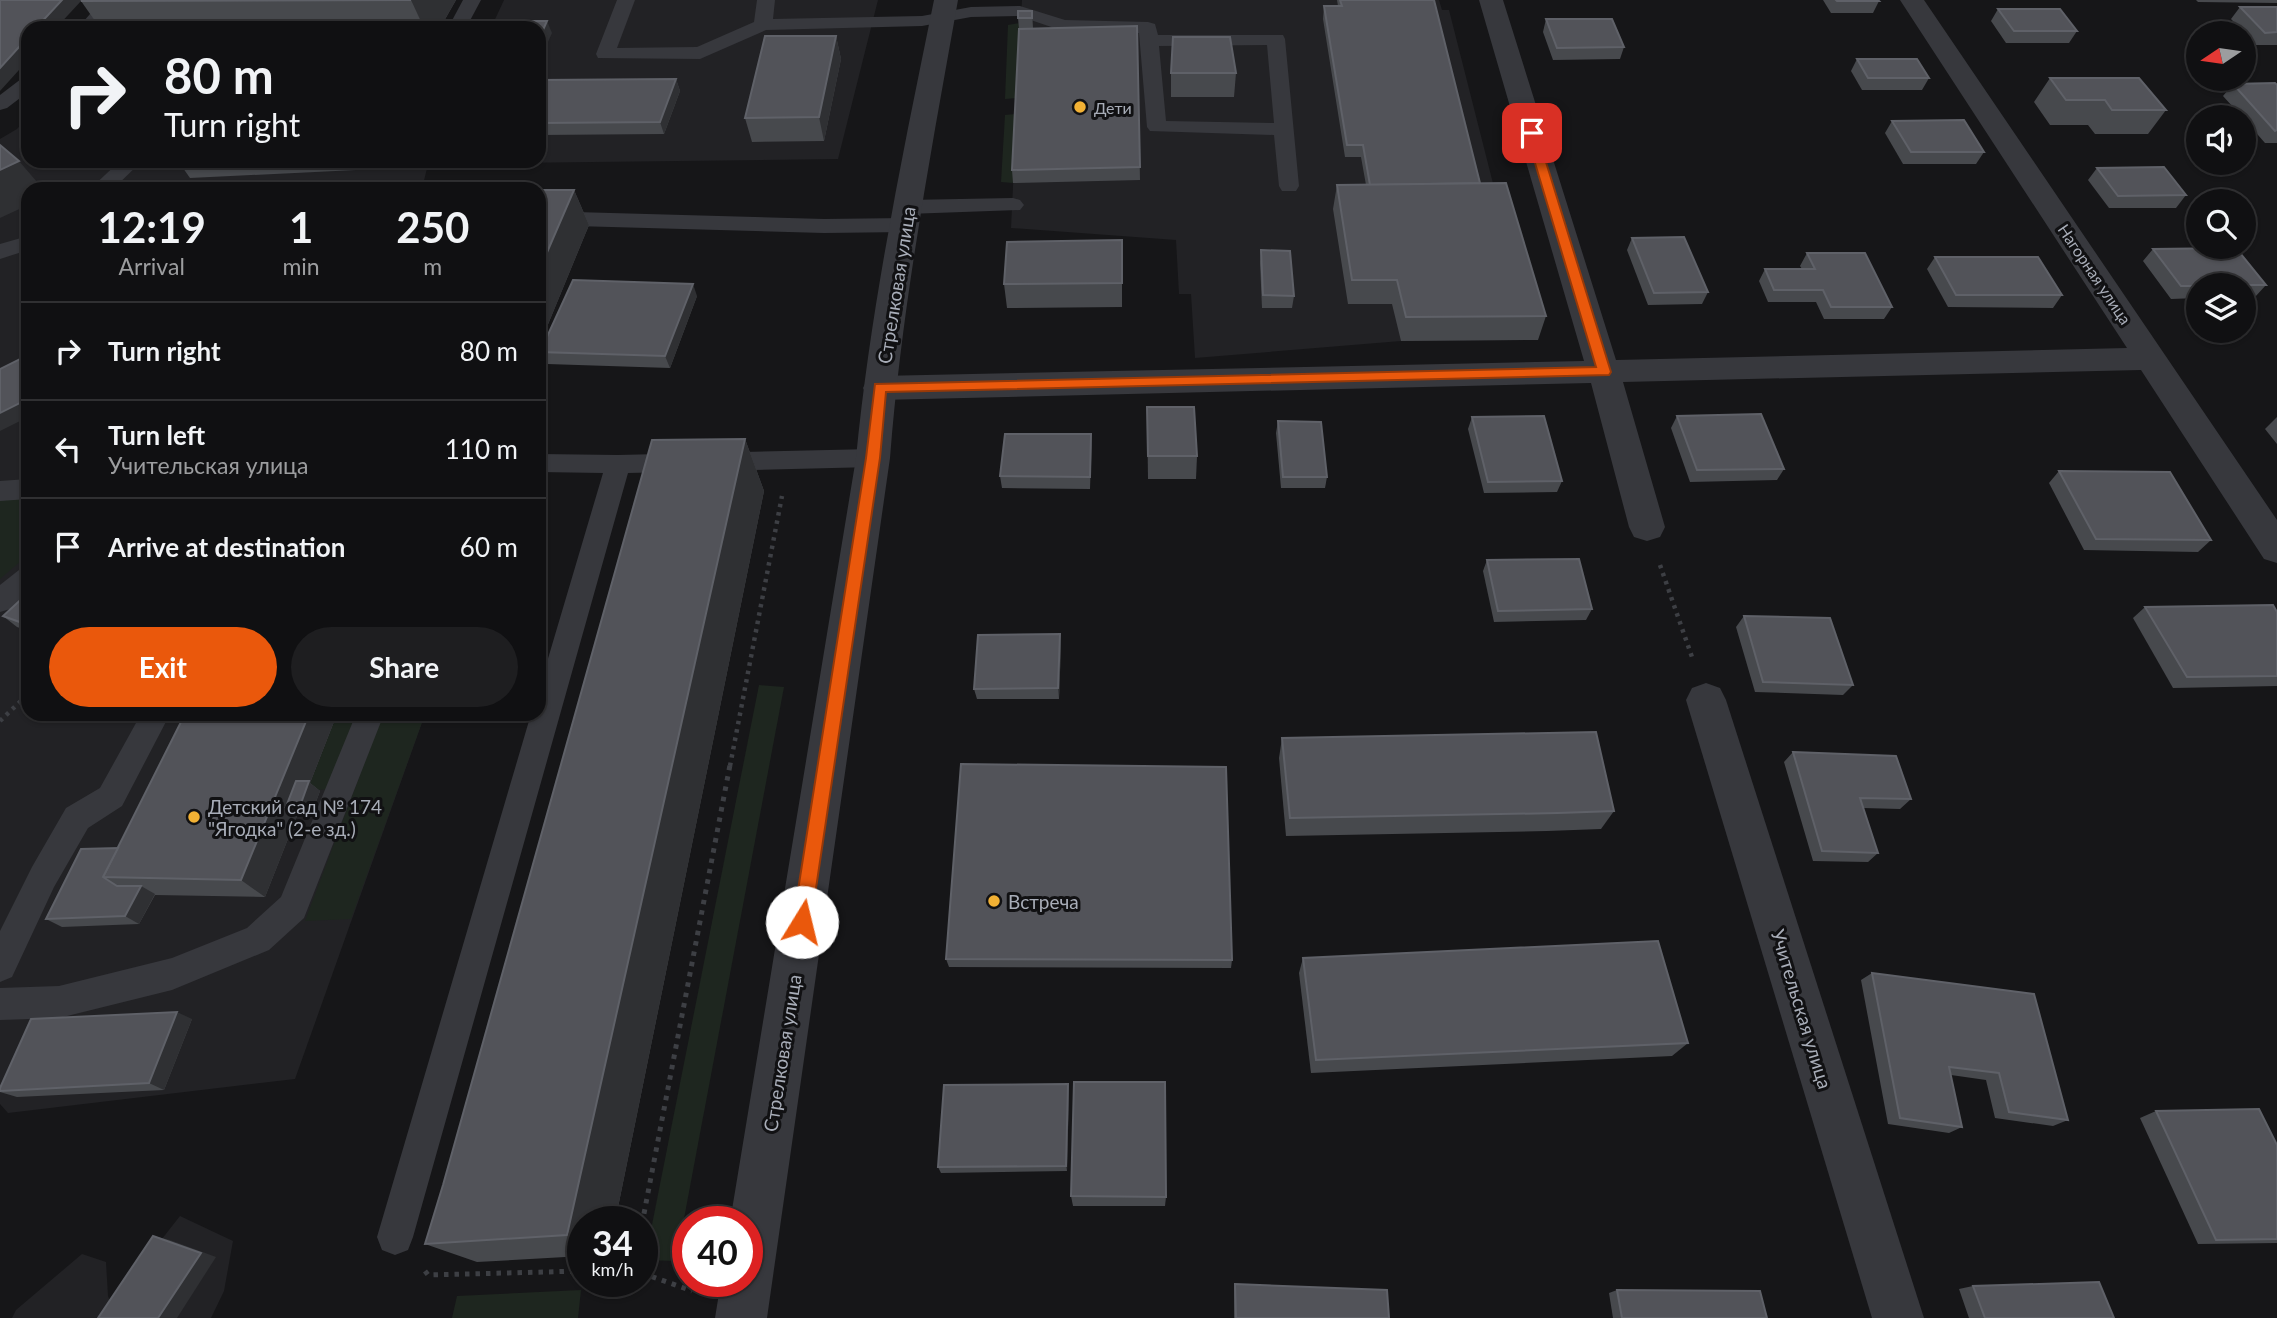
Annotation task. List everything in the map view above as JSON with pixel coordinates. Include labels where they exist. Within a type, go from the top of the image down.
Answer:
[{"type":"street","points":[[1491,0],[1604,372],[1647,527]]},
{"type":"street","name":"Нагорная улица","points":[[1912,0],[2277,549]]},
{"type":"street","name":"Стрелковая улица","points":[[758,1206],[873,458],[880,388],[907,216],[945,8]]},
{"type":"street","points":[[880,388],[2152,359]]},
{"type":"street","name":"Учительская улица","points":[[1706,700],[1898,1318]]},
{"type":"street","name":"Стрелковая улица","points":[[741,1318],[744,1297]]},
{"type":"lane","points":[[93,21],[112,0]]},
{"type":"lane","points":[[461,21],[472,0]]},
{"type":"lane","points":[[626,0],[605,54],[700,53],[763,25],[922,21],[945,8],[1020,11],[1063,25],[1148,28],[1157,127],[1284,128]]},
{"type":"lane","points":[[763,25],[766,0]]},
{"type":"lane","points":[[1151,41],[1276,39],[1289,186]]},
{"type":"lane","points":[[0,104],[21,88]]},
{"type":"lane","points":[[108,182],[124,168]]},
{"type":"lane","points":[[546,218],[824,226],[1013,205]]},
{"type":"lane","points":[[0,252],[21,244]]},
{"type":"lane","points":[[546,463],[873,458]]},
{"type":"lane","points":[[546,714],[618,464]]},
{"type":"lane","points":[[0,491],[21,490]]},
{"type":"lane","points":[[0,601],[21,584]]},
{"type":"lane","points":[[0,966],[43,877],[77,818],[111,797],[152,721]]},
{"type":"lane","points":[[0,1004],[60,1002],[172,974],[258,939],[293,907],[367,721]]},
{"type":"lane","points":[[395,1237],[544,721]]},
{"type":"path","points":[[645,1206],[789,460]]},
{"type":"path","points":[[1647,527],[1706,700]]},
{"type":"path","points":[[0,721],[21,701]]},
{"type":"path","points":[[395,1237],[428,1275],[567,1271]]},
{"type":"shaded area","name":"Детский сад № 174 \"Ягодка\" (2-е зд.)","points":[[504,0],[878,0],[838,159],[546,163],[546,21],[494,21]]},
{"type":"shaded area","points":[[1022,0],[1439,0],[1442,10],[1449,10],[1499,207],[1538,340],[1401,341],[1195,358],[1191,294],[1179,294],[1176,240],[1011,228]]},
{"type":"shaded area","points":[[1020,23],[1017,98],[1005,99],[1008,25]]},
{"type":"shaded area","points":[[1016,114],[1013,183],[1001,182],[1005,115]]},
{"type":"shaded area","name":"Детский сад № 174 \"Ягодка\" (2-е зд.)","points":[[21,125],[21,168],[427,168],[424,182],[21,182],[21,721],[423,721],[295,1079],[8,1113],[0,1104],[0,139]]},
{"type":"shaded area","points":[[21,498],[21,561],[0,579],[0,501]]},
{"type":"shaded area","points":[[759,685],[784,687],[686,1206],[672,1206],[672,1261],[658,1260],[658,1206],[656,1206]]},
{"type":"shaded area","points":[[334,721],[357,721],[329,789],[307,791]]},
{"type":"shaded area","points":[[380,721],[422,721],[351,919],[305,921]]},
{"type":"shaded area","points":[[180,1216],[233,1241],[224,1291],[211,1318],[12,1318],[16,1310],[82,1254],[106,1262],[111,1304]]},
{"type":"shaded area","points":[[567,1291],[567,1297],[580,1297],[578,1318],[452,1318],[457,1296]]},
{"type":"building","points":[[0,0],[62,0],[42,21],[21,21],[21,45],[0,68]]},
{"type":"building","points":[[83,0],[411,0],[81,1]]},
{"type":"building","points":[[1340,0],[1434,0],[1480,183],[1370,185],[1363,145],[1347,145],[1324,6],[1342,6]]},
{"type":"building","points":[[1878,0],[1879,1],[1837,1]]},
{"type":"building","points":[[2240,7],[2277,7],[2277,32],[2265,33]]},
{"type":"building","points":[[1998,9],[2060,9],[2077,31],[2014,31]]},
{"type":"building","points":[[1018,11],[1032,11],[1032,18],[1018,18]]},
{"type":"building","points":[[1546,19],[1612,19],[1624,47],[1557,48]]},
{"type":"building","points":[[1137,26],[1140,167],[1012,170],[1019,29]]},
{"type":"building","points":[[765,36],[836,36],[819,117],[745,118]]},
{"type":"building","points":[[1173,37],[1230,37],[1236,73],[1171,73]]},
{"type":"building","points":[[1857,59],[1917,59],[1929,78],[1868,78]]},
{"type":"building","points":[[2050,78],[2139,78],[2166,110],[2112,110],[2105,100],[2066,100]]},
{"type":"building","points":[[676,79],[660,122],[546,123],[546,80]]},
{"type":"building","points":[[2256,83],[2277,85],[2275,131],[2256,110],[2256,105],[2252,105],[2239,91],[2256,91]]},
{"type":"building","points":[[1964,120],[1984,152],[1911,152],[1892,121]]},
{"type":"building","points":[[0,145],[19,161],[0,170]]},
{"type":"building","points":[[2164,167],[2186,195],[2118,196],[2097,168]]},
{"type":"building","points":[[1506,183],[1546,316],[1406,317],[1397,280],[1352,280],[1337,185]]},
{"type":"building","points":[[546,190],[574,190],[546,255]]},
{"type":"building","points":[[1684,237],[1708,292],[1654,293],[1632,238]]},
{"type":"building","points":[[1122,240],[1122,283],[1004,284],[1007,242]]},
{"type":"building","points":[[2153,249],[2186,249],[2186,259],[2245,259],[2266,285],[2256,285],[2256,273],[2186,273],[2186,286],[2181,286]]},
{"type":"building","points":[[1261,250],[1290,251],[1294,296],[1263,295]]},
{"type":"building","points":[[1807,253],[1865,253],[1892,307],[1831,307],[1823,290],[1774,290],[1765,269],[1815,269]]},
{"type":"building","points":[[1935,257],[2038,257],[2062,295],[1956,295]]},
{"type":"building","points":[[573,280],[693,284],[665,356],[546,352],[546,339]]},
{"type":"building","points":[[21,358],[21,402],[0,413],[0,369]]},
{"type":"building","points":[[1147,407],[1194,407],[1197,456],[1148,456]]},
{"type":"building","points":[[1761,414],[1784,469],[1697,470],[1677,416]]},
{"type":"building","points":[[1544,416],[1562,481],[1488,482],[1472,417]]},
{"type":"building","points":[[1278,421],[1321,422],[1327,477],[1283,477]]},
{"type":"building","points":[[1005,434],[1091,434],[1090,477],[1000,476]]},
{"type":"building","points":[[745,439],[573,1206],[567,1206],[567,1235],[425,1244],[443,1185],[652,440]]},
{"type":"building","points":[[2059,471],[2170,472],[2211,540],[2096,539]]},
{"type":"building","points":[[1579,559],[1592,609],[1498,611],[1487,560]]},
{"type":"building","points":[[21,599],[21,622],[3,616]]},
{"type":"building","points":[[2273,605],[2277,612],[2277,676],[2187,677],[2145,607]]},
{"type":"building","points":[[1744,616],[1830,618],[1853,685],[1763,682]]},
{"type":"building","points":[[1060,634],[1058,688],[974,689],[978,635]]},
{"type":"building","points":[[181,721],[306,721],[241,880],[103,877]]},
{"type":"building","points":[[1596,732],[1614,811],[1290,818],[1282,738]]},
{"type":"building","points":[[1793,752],[1896,756],[1911,799],[1860,798],[1878,853],[1822,851]]},
{"type":"building","points":[[961,764],[1226,767],[1232,960],[946,959]]},
{"type":"building","points":[[296,781],[309,781],[300,806],[286,807]]},
{"type":"building","points":[[118,848],[103,877],[117,886],[141,886],[125,916],[46,919],[81,849]]},
{"type":"building","points":[[1658,941],[1688,1043],[1316,1060],[1303,958]]},
{"type":"building","points":[[1872,973],[2034,994],[2068,1120],[2009,1112],[1999,1073],[1949,1067],[1962,1127],[1900,1118]]},
{"type":"building","points":[[177,1012],[149,1083],[0,1091],[31,1019]]},
{"type":"building","points":[[1074,1082],[1165,1082],[1166,1197],[1071,1196]]},
{"type":"building","points":[[1068,1084],[1066,1166],[938,1167],[944,1085]]},
{"type":"building","points":[[2259,1109],[2277,1145],[2277,1239],[2216,1240],[2156,1111]]},
{"type":"building","points":[[153,1236],[201,1253],[158,1318],[98,1318]]},
{"type":"building","points":[[2099,1282],[2114,1318],[1985,1318],[1973,1286]]},
{"type":"building","points":[[1235,1284],[1387,1290],[1389,1318],[1236,1318]]},
{"type":"building","points":[[1617,1290],[1760,1291],[1767,1318],[1622,1318]]},
{"type":"place","name":"Дети","points":[[1080,107]]},
{"type":"place","name":"Детский сад № 174 \"Ягодка\" (2-е зд.)","points":[[194,817]]},
{"type":"place","name":"Встреча","points":[[994,901]]},
{"type":"route","points":[[802,922],[873,458],[880,388],[1604,372],[1532,133]]}]
